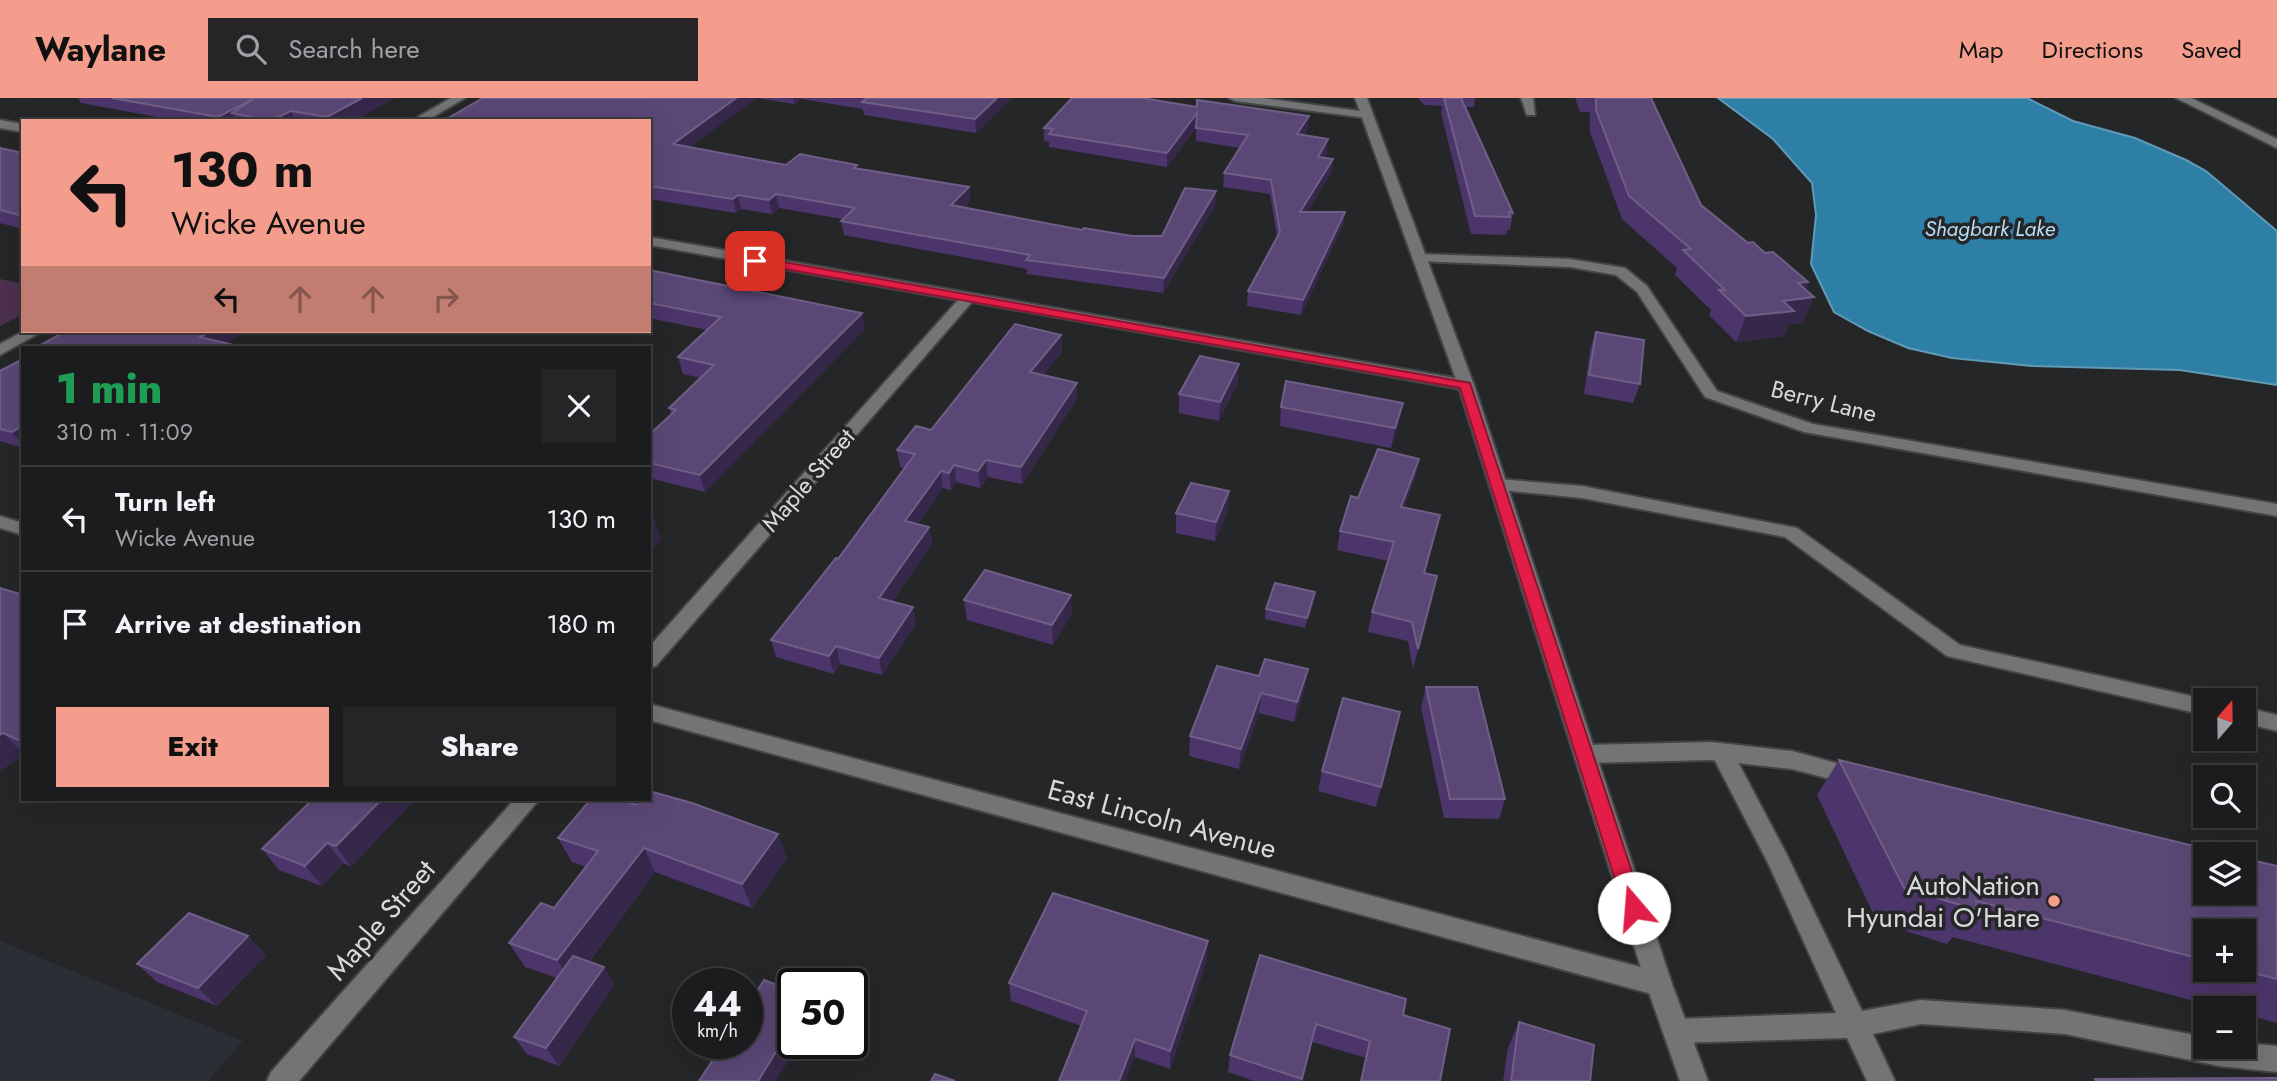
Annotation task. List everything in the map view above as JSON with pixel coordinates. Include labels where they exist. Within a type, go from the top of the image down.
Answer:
[{"type":"street","points":[[421,119],[459,98]]},
{"type":"street","points":[[1235,98],[1364,107],[1466,385],[1659,984],[1695,1081]]},
{"type":"street","points":[[1527,98],[1531,113]]},
{"type":"street","points":[[2182,98],[2277,144]]},
{"type":"street","points":[[0,124],[21,128]]},
{"type":"street","points":[[651,241],[1466,385]]},
{"type":"street","name":"Berry Lane","points":[[1420,258],[1570,263],[1620,271],[1642,289],[1711,394],[1810,428],[2277,510]]},
{"type":"street","name":"Maple Street","points":[[651,659],[967,299]]},
{"type":"street","points":[[0,350],[31,333]]},
{"type":"street","points":[[1498,485],[1582,492],[1791,532],[1955,651],[2193,704]]},
{"type":"street","points":[[0,522],[21,528]]},
{"type":"street","name":"East Lincoln Avenue","points":[[651,713],[1659,984]]},
{"type":"street","points":[[2256,718],[2277,723]]},
{"type":"street","points":[[1585,754],[1722,752],[1792,760],[1872,781]]},
{"type":"street","points":[[1722,752],[1779,862],[1881,1081]]},
{"type":"street","name":"Maple Street","points":[[281,1081],[527,801]]},
{"type":"street","points":[[1676,1031],[1855,1025],[1921,1012],[2065,1023],[2219,1053],[2277,1059]]},
{"type":"shaded area","points":[[0,279],[21,284],[21,315],[0,326]]},
{"type":"shaded area","points":[[0,941],[243,1041],[208,1081],[0,1081]]},
{"type":"water","name":"Shagbark Lake","points":[[1718,98],[2027,98],[2073,121],[2135,138],[2186,160],[2206,171],[2277,231],[2277,385],[2180,370],[2032,366],[1952,358],[1908,348],[1868,331],[1834,312],[1811,264],[1816,215],[1812,183],[1773,139]]},
{"type":"building","points":[[112,98],[255,98],[218,117]]},
{"type":"building","points":[[255,98],[362,98],[327,117],[291,111],[274,119],[260,119],[232,113]]},
{"type":"building","points":[[483,98],[736,98],[673,144],[786,165],[800,154],[857,165],[854,168],[969,187],[951,205],[1082,230],[1084,228],[1132,236],[1162,236],[1185,188],[1216,191],[1164,278],[1026,260],[1030,255],[841,221],[855,208],[776,194],[769,200],[738,195],[733,199],[651,186],[651,119],[446,119]]},
{"type":"building","points":[[867,98],[997,98],[975,119],[862,102]]},
{"type":"building","points":[[1072,98],[1142,98],[1197,107],[1197,100],[1309,116],[1297,134],[1328,139],[1318,157],[1333,159],[1300,212],[1345,212],[1303,300],[1248,291],[1280,232],[1271,180],[1224,173],[1248,135],[1196,128],[1197,113],[1167,153],[1049,134],[1053,129],[1044,128]]},
{"type":"building","points":[[1444,98],[1461,98],[1513,213],[1509,212],[1510,217],[1475,216]]},
{"type":"building","points":[[1596,98],[1651,98],[1701,205],[1748,243],[1753,242],[1765,253],[1773,252],[1808,282],[1798,283],[1814,297],[1783,301],[1794,311],[1746,316],[1719,290],[1725,290],[1683,250],[1691,249],[1629,196],[1596,110]]},
{"type":"building","points":[[0,148],[21,153],[21,215],[0,210]]},
{"type":"building","points":[[651,270],[862,313],[700,475],[651,463],[651,433],[676,410],[669,408],[714,365],[678,357],[721,317],[651,303]]},
{"type":"building","points":[[1015,324],[1061,335],[1030,372],[1077,383],[1021,467],[986,460],[978,471],[954,465],[949,473],[941,471],[905,521],[929,527],[879,598],[913,607],[879,658],[836,646],[829,656],[771,640],[836,558],[838,559],[915,454],[897,450],[916,426],[931,430]]},
{"type":"building","points":[[1596,332],[1644,340],[1640,384],[1589,375]]},
{"type":"building","points":[[62,333],[207,333],[200,337],[233,345],[231,346],[39,346]]},
{"type":"building","points":[[1200,356],[1239,364],[1220,402],[1179,394]]},
{"type":"building","points":[[21,360],[21,427],[12,432],[0,429],[0,371]]},
{"type":"building","points":[[1286,381],[1403,403],[1395,428],[1281,407]]},
{"type":"building","points":[[1378,449],[1419,459],[1401,507],[1440,515],[1424,573],[1437,576],[1418,649],[1412,622],[1372,612],[1394,542],[1340,531],[1351,496],[1358,498]]},
{"type":"building","points":[[1191,483],[1229,491],[1216,522],[1176,513]]},
{"type":"building","points":[[985,570],[1071,595],[1052,625],[964,600]]},
{"type":"building","points":[[1275,583],[1315,592],[1307,618],[1266,609]]},
{"type":"building","points":[[0,588],[21,594],[21,741],[3,733],[0,735]]},
{"type":"building","points":[[1265,659],[1308,669],[1297,702],[1261,693],[1241,749],[1190,736],[1217,666],[1259,676]]},
{"type":"building","points":[[1426,687],[1477,687],[1505,799],[1450,799]]},
{"type":"building","points":[[1343,698],[1400,712],[1381,787],[1322,771]]},
{"type":"building","points":[[1839,760],[2193,846],[2193,905],[2256,905],[2256,861],[2277,866],[2277,979],[2256,974],[2256,919],[2193,919],[2193,957],[1976,901],[1977,910],[1904,888]]},
{"type":"building","points":[[651,792],[692,803],[778,834],[742,884],[644,848],[557,960],[509,943],[541,903],[554,908],[598,851],[558,838],[589,801],[624,801],[636,805],[639,801],[651,801]]},
{"type":"building","points":[[311,801],[380,801],[336,846],[327,843],[305,866],[262,849]]},
{"type":"building","points":[[1053,893],[1208,941],[1170,1051],[1135,1039],[1119,1081],[1059,1081],[1087,1011],[1009,983]]},
{"type":"building","points":[[189,913],[248,936],[198,988],[137,964]]},
{"type":"building","points":[[1260,955],[1406,999],[1403,1015],[1450,1029],[1440,1081],[1361,1081],[1370,1041],[1316,1024],[1302,1079],[1230,1055]]},
{"type":"building","points":[[573,956],[604,967],[546,1048],[514,1037]]},
{"type":"building","points":[[763,982],[777,985],[777,1050],[758,1081],[699,1081],[713,1059],[763,1059]]},
{"type":"building","points":[[1519,1022],[1594,1045],[1590,1081],[1511,1081]]},
{"type":"building","points":[[935,1074],[955,1081],[931,1081]]},
{"type":"building","points":[[2277,1078],[2277,1081],[2095,1079]]},
{"type":"place","name":"AutoNation Hyundai O'Hare","points":[[2054,901]]},
{"type":"route","points":[[755,261],[1466,385],[1634,908]]}]
